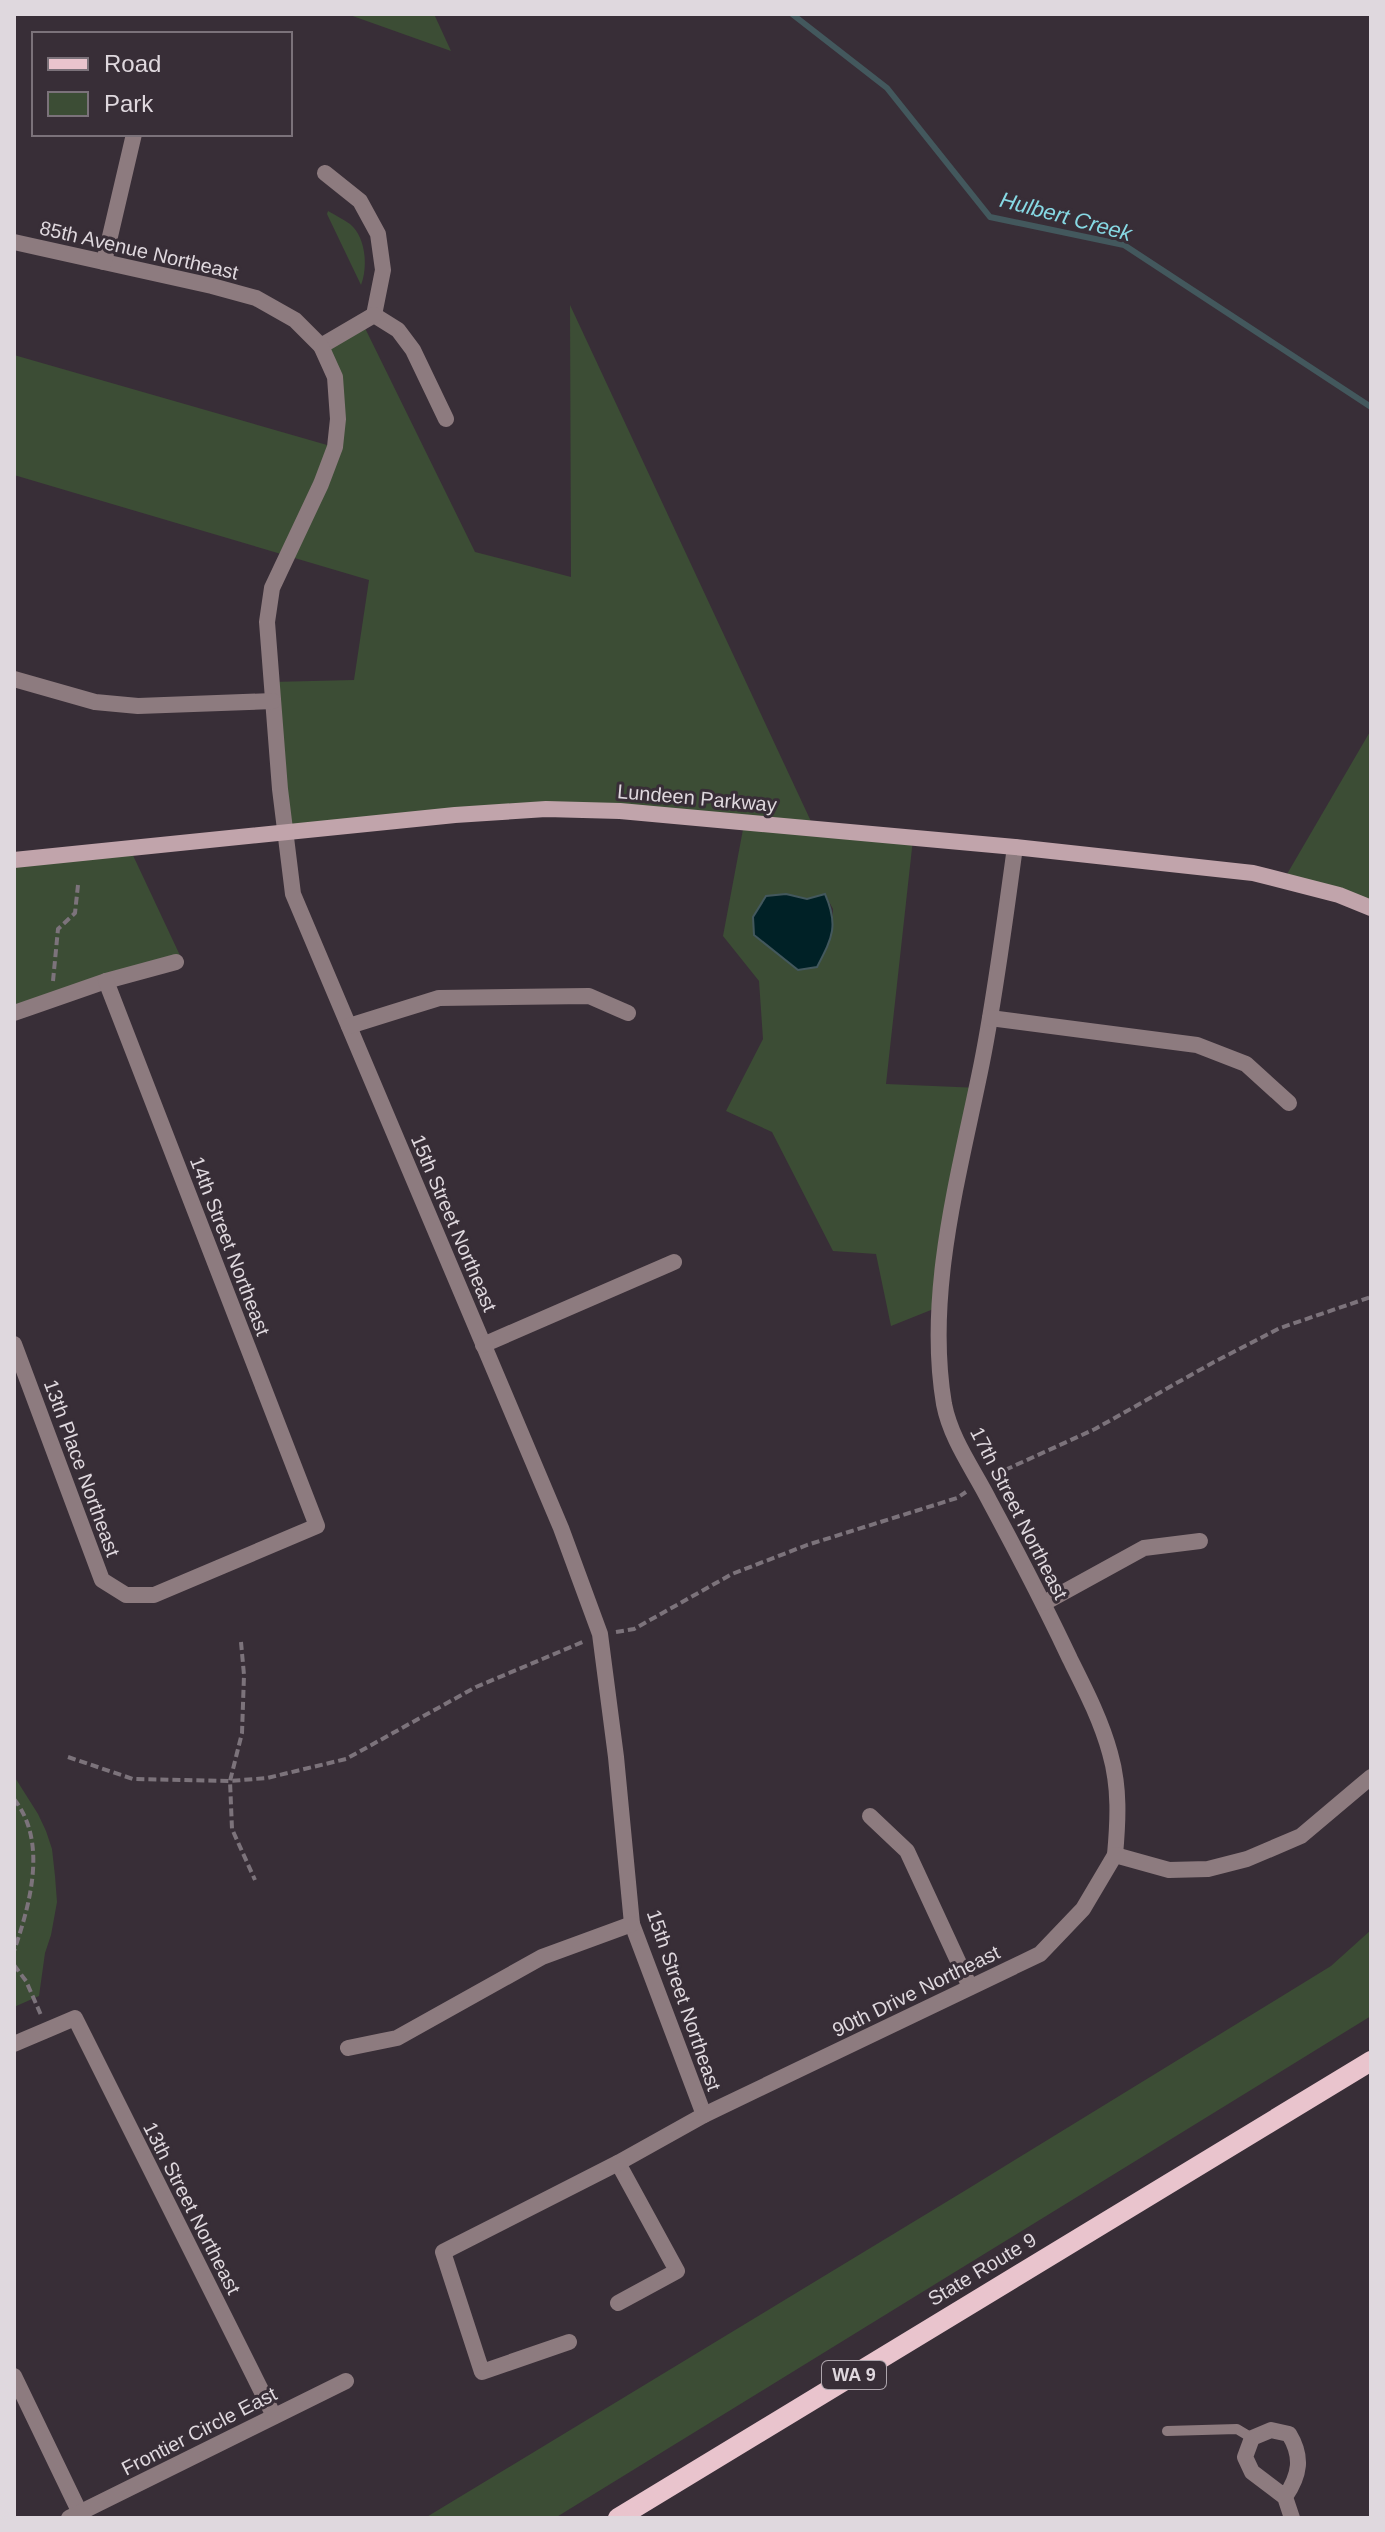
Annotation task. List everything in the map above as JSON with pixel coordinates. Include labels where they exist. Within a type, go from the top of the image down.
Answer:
[{"type":"main road","name":"Lundeen Parkway","points":[[14,860],[455,815],[546,809],[620,811],[1015,847],[1253,873],[1339,895],[1371,908]]},
{"type":"main road","name":"State Route 9","points":[[618,2518],[1371,2061]]},
{"type":"street","points":[[104,262],[134,136]]},
{"type":"street","points":[[321,346],[374,315],[383,270],[378,234],[360,201],[325,173]]},
{"type":"street","name":"85th Avenue Northeast","points":[[14,242],[256,298],[295,320],[321,346]]},
{"type":"street","points":[[374,315],[398,330],[413,350],[446,419]]},
{"type":"street","name":"15th Street Northeast","points":[[321,346],[335,377],[338,419],[335,447],[272,588],[267,622],[293,894],[561,1528],[600,1634],[632,1924],[704,2115]]},
{"type":"street","points":[[14,679],[95,702],[138,706],[273,701]]},
{"type":"street","name":"17th Street Northeast","points":[[1015,847],[990,1018],[945,1248],[940,1355],[945,1406],[961,1453],[980,1482],[1044,1603],[1096,1712],[1111,1756],[1118,1812],[1115,1855]]},
{"type":"street","points":[[14,1013],[106,981],[176,962]]},
{"type":"street","name":"14th Street Northeast","points":[[106,981],[317,1526],[154,1595],[126,1595]]},
{"type":"street","points":[[349,1026],[439,998],[589,996],[628,1013]]},
{"type":"street","points":[[990,1018],[1197,1045],[1246,1064],[1289,1103]]},
{"type":"street","points":[[483,1345],[674,1262]]},
{"type":"street","name":"13th Place Northeast","points":[[14,1344],[102,1580],[126,1595]]},
{"type":"street","points":[[1044,1603],[1144,1548],[1200,1541]]},
{"type":"street","points":[[1115,1855],[1169,1870],[1208,1869],[1247,1859],[1301,1836],[1371,1777]]},
{"type":"street","points":[[870,1816],[907,1851],[970,1987]]},
{"type":"street","name":"90th Drive Northeast","points":[[569,2342],[482,2372],[443,2252],[618,2163],[704,2115],[1040,1954],[1083,1909],[1115,1855]]},
{"type":"street","points":[[348,2048],[397,2038],[542,1957],[632,1924]]},
{"type":"street","name":"13th Street Northeast","points":[[48,2030],[75,2018],[274,2416]]},
{"type":"street","points":[[14,2044],[48,2030]]},
{"type":"street","points":[[618,2163],[677,2271],[618,2303]]},
{"type":"street","points":[[14,2376],[74,2516]]},
{"type":"street","name":"Frontier Circle East","points":[[74,2516],[346,2381]]},
{"type":"street","points":[[1285,2497],[1296,2481],[1299,2466],[1296,2445],[1289,2434],[1271,2430],[1252,2438],[1245,2457],[1252,2472],[1285,2497],[1292,2518]]},
{"type":"lane","points":[[1167,2431],[1237,2429],[1252,2438]]},
{"type":"path","points":[[52,1000],[58,929],[75,913],[78,885]]},
{"type":"path","points":[[68,1757],[133,1779],[230,1781],[267,1778],[346,1759],[476,1687],[600,1634],[634,1629],[732,1574],[807,1545],[957,1498],[1010,1466],[1095,1429],[1280,1328],[1371,1297]]},
{"type":"path","points":[[241,1642],[244,1675],[242,1733],[230,1781],[232,1829],[255,1880]]},
{"type":"path","points":[[14,1799],[28,1824],[33,1856],[30,1895],[14,1951]]},
{"type":"path","points":[[14,1965],[26,1981],[48,2030]]},
{"type":"green space","points":[[347,14],[434,14],[451,51]]},
{"type":"green space","points":[[328,211],[350,224],[359,236],[365,261],[361,285],[327,214]]},
{"type":"green space","points":[[570,305],[815,830],[913,839],[886,1084],[980,1088],[936,1308],[891,1326],[876,1254],[833,1251],[772,1132],[726,1111],[763,1039],[759,981],[723,936],[744,824],[620,811],[285,833],[271,682],[354,680],[369,580],[14,475],[14,355],[334,447],[338,419],[321,346],[362,322],[475,552],[571,577]],"holes":[[[786,894],[807,899],[825,894],[833,909],[831,939],[777,951],[754,936]]]},
{"type":"green space","points":[[1371,730],[1371,908],[1283,881]]},
{"type":"green space","points":[[130,849],[184,964],[106,981],[14,1013],[14,860]]},
{"type":"green space","points":[[14,1776],[46,1831],[52,1849],[57,1902],[39,1996],[14,2007]]},
{"type":"green space","points":[[1371,1930],[1371,2016],[555,2518],[425,2518],[1331,1966]]},
{"type":"water","points":[[786,894],[807,899],[825,894],[833,924],[827,948],[817,967],[798,970],[754,935],[753,917],[766,896]]},
{"type":"waterway","name":"Hulbert Creek","points":[[792,14],[887,88],[990,217],[1124,245],[1371,407]]}]
